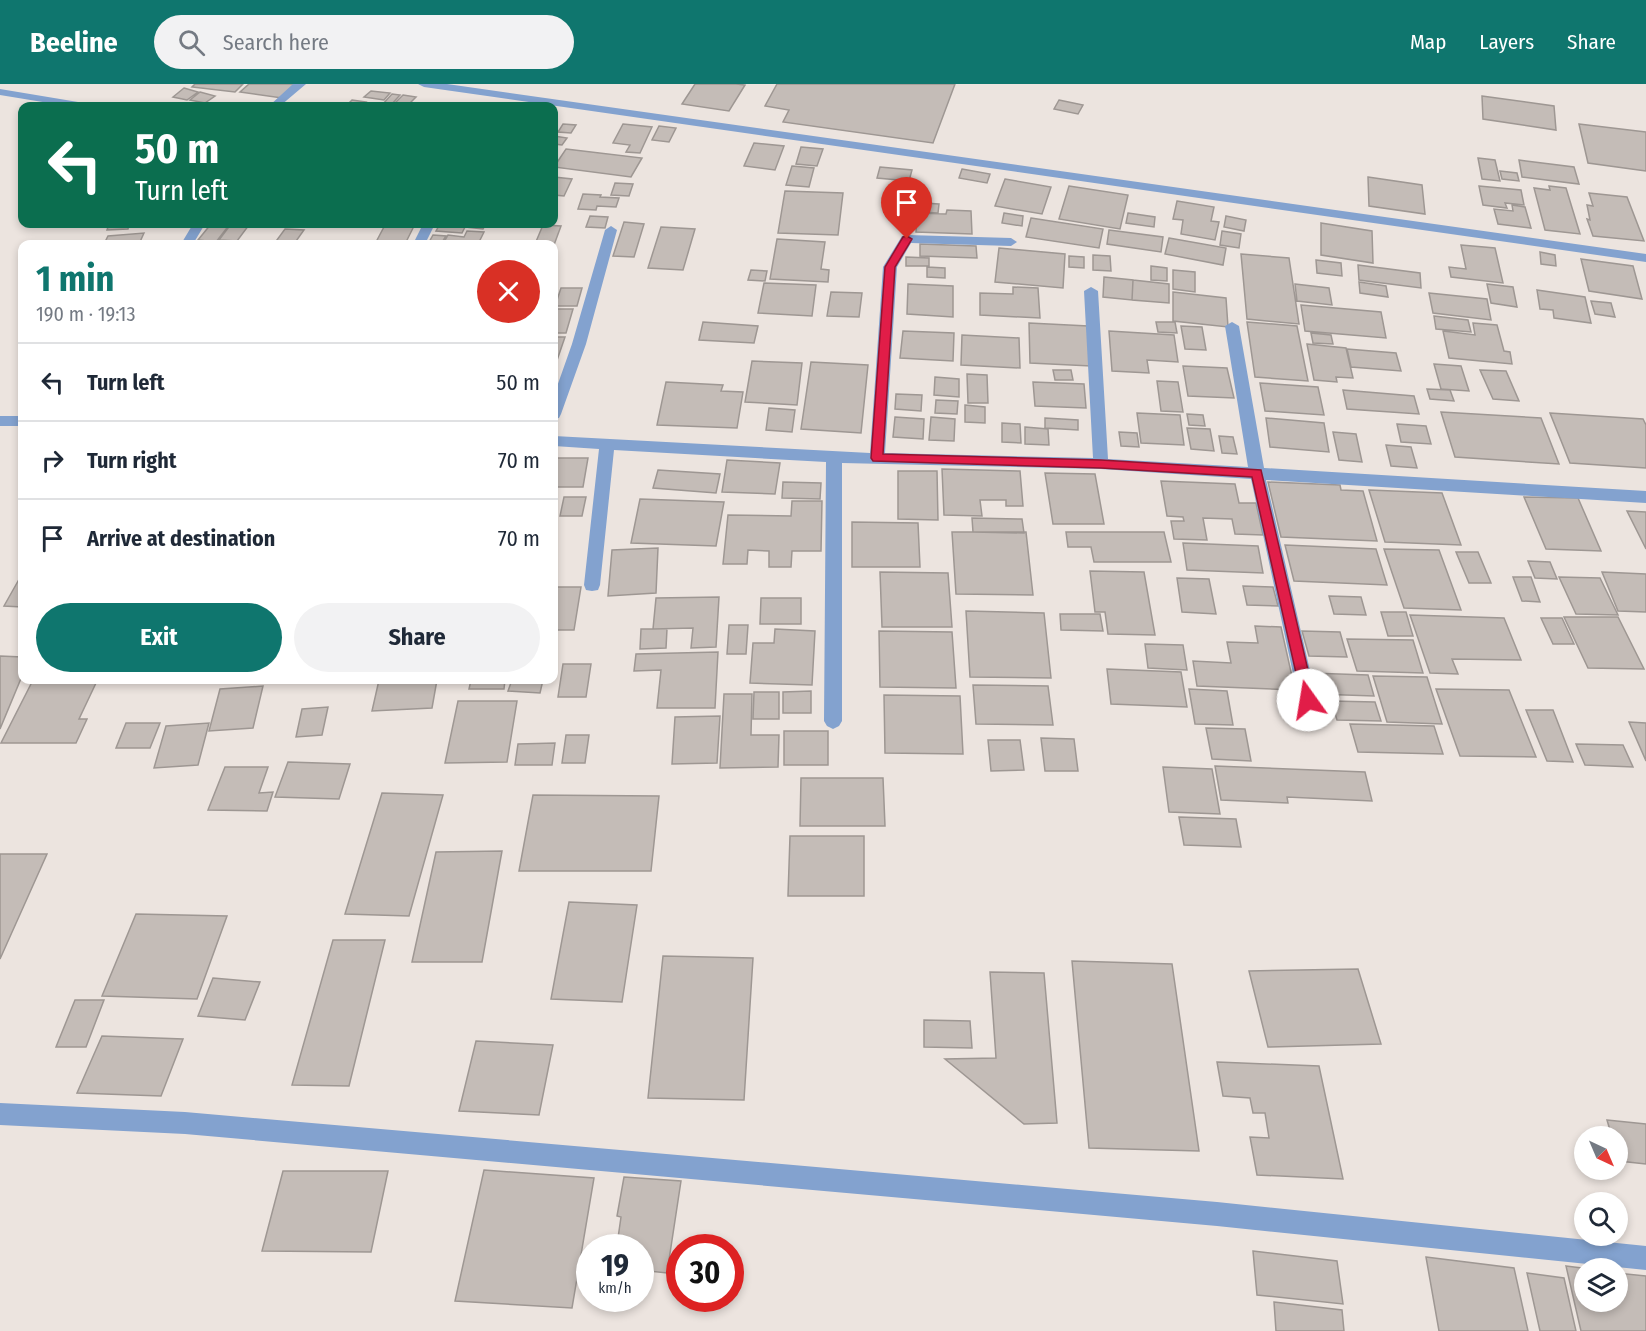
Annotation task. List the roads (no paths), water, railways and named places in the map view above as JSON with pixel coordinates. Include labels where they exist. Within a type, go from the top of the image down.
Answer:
[{"type":"street","points":[[279,102],[300,84]]},
{"type":"street","points":[[424,84],[550,102]]},
{"type":"street","points":[[0,92],[60,102]]},
{"type":"street","points":[[558,103],[1646,258]]},
{"type":"street","points":[[558,403],[579,344],[611,230]]},
{"type":"street","points":[[877,458],[890,267],[907,239],[1011,242]]},
{"type":"street","points":[[1091,291],[1101,464]]},
{"type":"street","points":[[1232,327],[1257,473],[1308,700]]},
{"type":"street","points":[[0,421],[18,421]]},
{"type":"street","points":[[558,441],[834,457],[1101,464],[1646,497]]},
{"type":"street","points":[[592,585],[607,445]]},
{"type":"street","points":[[833,721],[834,457]]},
{"type":"street","points":[[0,1114],[184,1123],[1217,1214],[1646,1258]]}]
